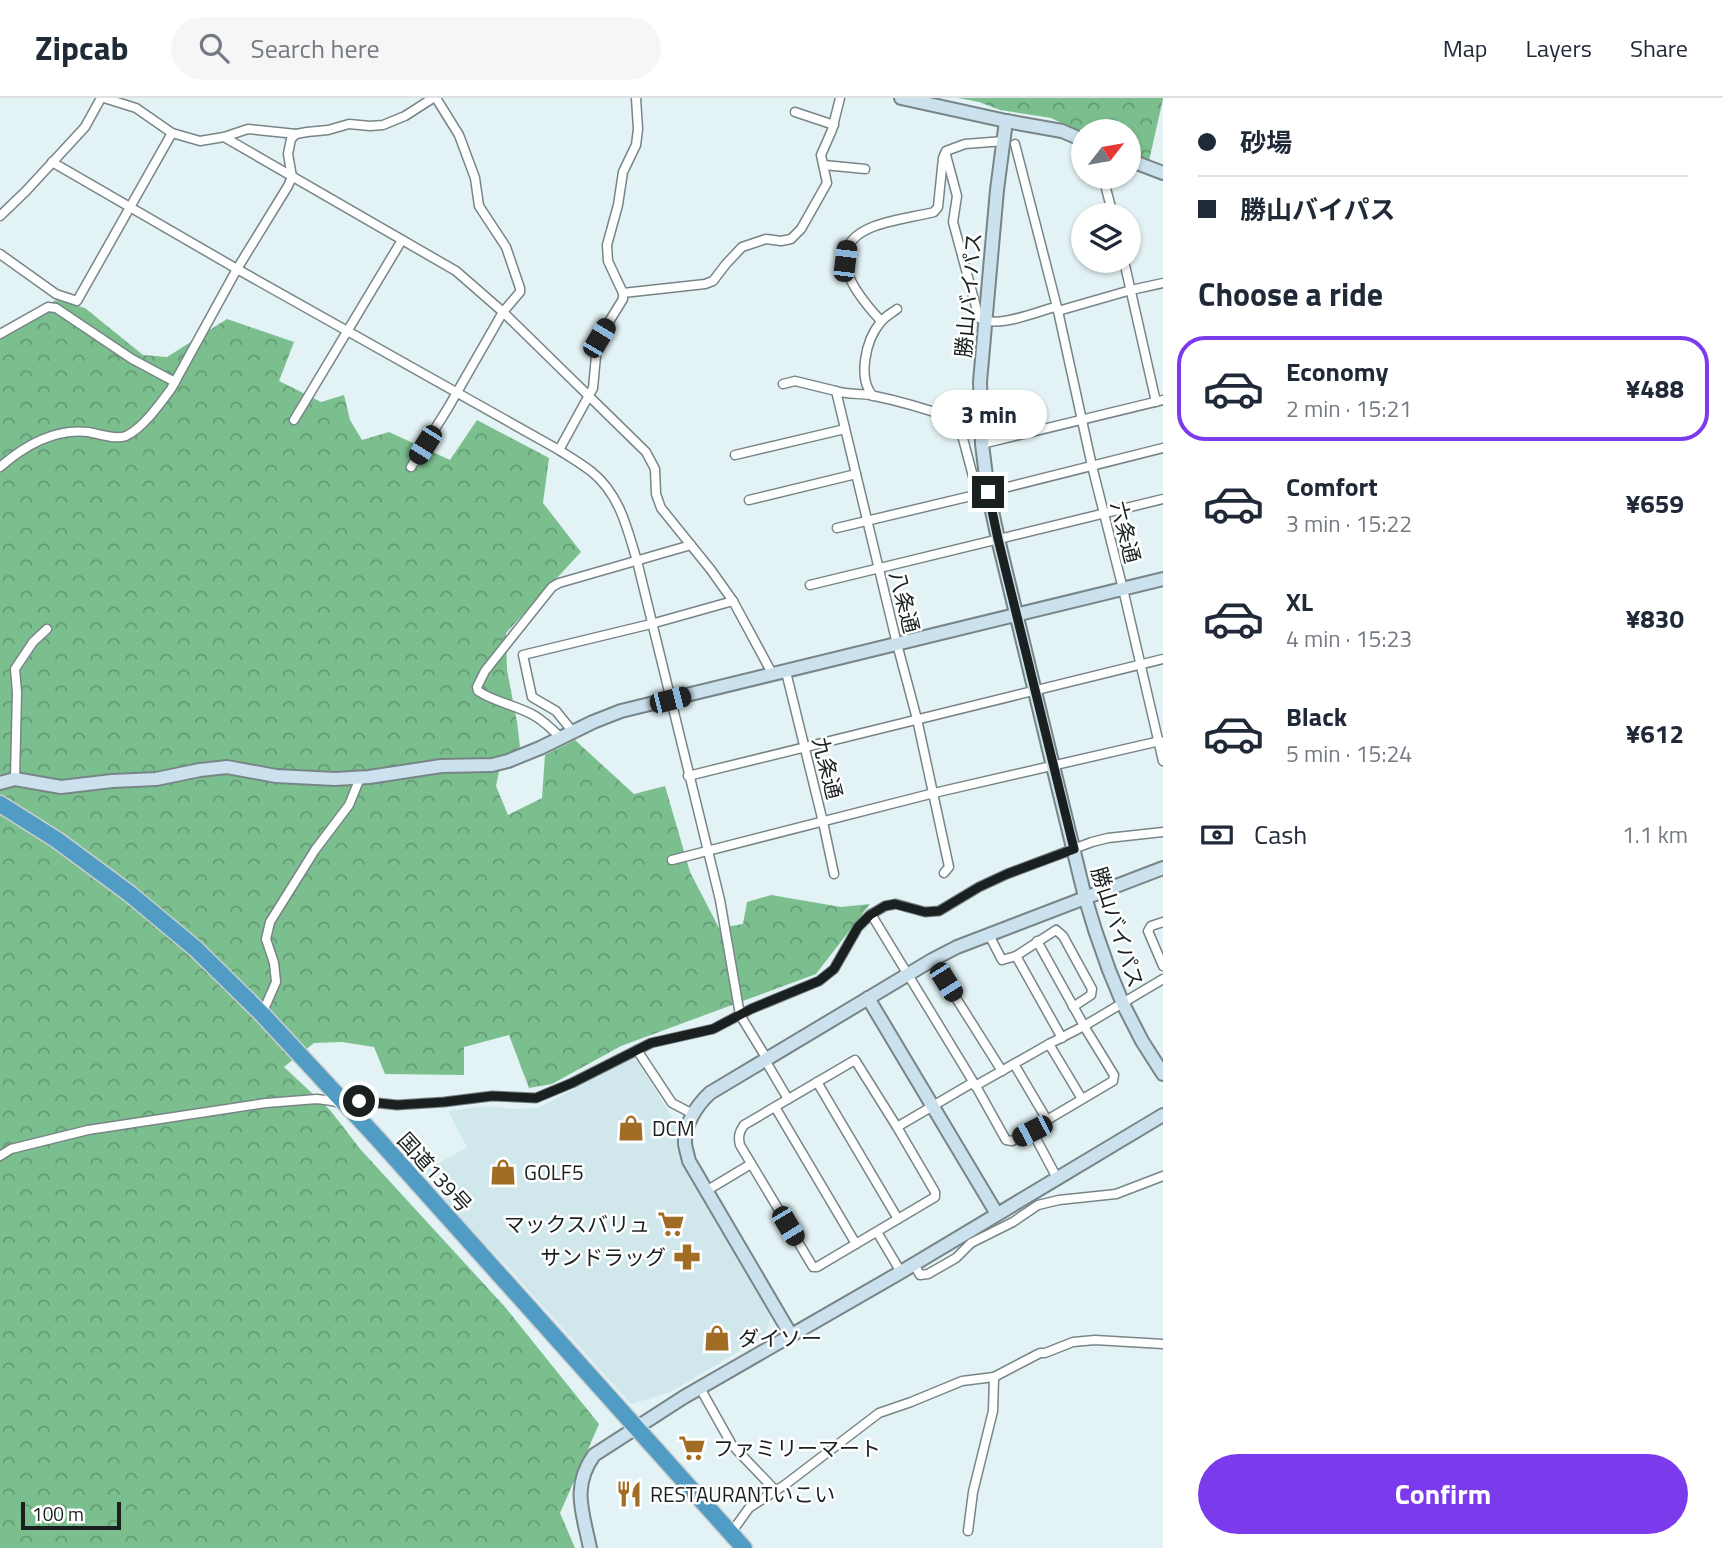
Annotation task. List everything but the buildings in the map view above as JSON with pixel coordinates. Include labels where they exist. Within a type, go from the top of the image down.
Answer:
[{"type":"highway","name":"国道139号","points":[[0,804],[66,847],[130,894],[196,949],[262,1014],[339,1103],[367,1142],[633,1430],[733,1545]]},
{"type":"highway","name":"国道139号","points":[[0,816],[51,847],[157,927],[339,1103]]},
{"type":"street","points":[[0,216],[85,127],[103,98],[136,108],[172,133],[200,141],[248,129],[296,134],[349,124],[383,125],[405,116],[434,98],[459,135],[475,178],[479,206],[506,247],[520,292],[503,312],[411,467]]},
{"type":"street","points":[[121,98],[128,105]]},
{"type":"street","points":[[559,450],[593,388],[599,338],[623,299],[623,293],[608,261],[607,245],[618,205],[623,172],[636,145],[636,98]]},
{"type":"street","points":[[623,293],[705,284],[713,281],[742,247],[766,239],[791,239],[801,229],[827,183],[821,155],[834,125],[839,98]]},
{"type":"street","points":[[901,98],[949,104],[1006,121],[1071,135]]},
{"type":"street","points":[[795,112],[834,125]]},
{"type":"street","name":"勝山バイパス","points":[[1006,121],[1009,142],[997,190],[980,382],[983,494],[998,539],[1085,897],[1122,1003],[1163,1074]]},
{"type":"street","points":[[0,254],[56,294],[77,301],[172,133]]},
{"type":"street","points":[[0,467],[22,449],[63,433],[84,432],[123,437],[136,429],[159,404],[175,382],[237,269],[288,186],[292,177],[288,154],[291,139],[296,134]]},
{"type":"street","name":"九条通","points":[[224,137],[456,271],[503,312],[646,452],[655,470],[656,494],[661,508],[711,570],[779,673],[805,748],[834,874]]},
{"type":"street","points":[[881,321],[849,278],[845,261],[847,246],[859,234],[872,227],[934,212],[938,207],[946,151],[965,144],[1009,142]]},
{"type":"street","name":"六条通","points":[[1009,142],[1056,309],[1091,466],[1161,741],[1163,761]]},
{"type":"street","points":[[945,153],[957,196],[953,222],[979,318],[985,322],[997,323],[1163,283]]},
{"type":"street","points":[[52,162],[559,450],[592,472],[607,487],[624,518],[636,561],[720,900],[740,1015],[788,1099]]},
{"type":"street","points":[[824,165],[865,169]]},
{"type":"street","points":[[1141,165],[1163,173]]},
{"type":"street","points":[[294,420],[402,240]]},
{"type":"street","points":[[982,444],[1159,401],[1127,273]]},
{"type":"street","points":[[0,334],[48,307],[56,308],[132,359],[175,382]]},
{"type":"street","points":[[873,396],[868,387],[865,370],[870,339],[881,321],[897,309]]},
{"type":"street","points":[[783,384],[795,381],[847,394],[873,396],[958,420],[983,494]]},
{"type":"street","name":"八条通","points":[[836,391],[934,793],[949,867],[944,873]]},
{"type":"street","points":[[735,455],[845,429]]},
{"type":"street","points":[[836,528],[1163,448]]},
{"type":"street","points":[[749,499],[856,474]]},
{"type":"street","points":[[810,585],[1163,499]]},
{"type":"street","points":[[561,738],[537,716],[478,691],[477,687],[485,671],[551,587],[691,545]]},
{"type":"street","points":[[0,783],[15,779],[61,787],[156,779],[227,767],[276,776],[335,779],[441,766],[492,765],[524,755],[621,711],[1163,579]]},
{"type":"street","points":[[573,732],[556,711],[532,696],[523,655],[733,601]]},
{"type":"street","points":[[15,779],[15,669],[33,642],[47,629]]},
{"type":"street","points":[[688,776],[1163,659]]},
{"type":"street","points":[[672,860],[934,793],[1161,741]]},
{"type":"street","points":[[262,1014],[276,982],[274,963],[266,939],[270,922],[315,850],[349,805],[360,778]]},
{"type":"street","points":[[0,1156],[11,1149],[99,1128],[266,1103],[303,1099],[397,1105],[492,1096],[536,1098],[651,1043],[713,1029],[751,1009],[819,981],[834,969],[858,927],[871,914],[885,906],[895,904],[925,912],[939,911],[1007,874],[1093,842],[1163,832]]},
{"type":"street","points":[[791,1335],[689,1161],[685,1144],[687,1131],[700,1102],[709,1093],[957,947],[1163,868]]},
{"type":"street","points":[[871,914],[1006,1140],[1012,1141],[1113,1081],[1114,1075],[1037,941]]},
{"type":"street","points":[[1163,922],[1151,926],[1148,931],[1163,966]]},
{"type":"street","points":[[989,935],[1002,960],[1016,956],[1056,930],[1063,936],[1092,989],[1091,995],[1073,1007]]},
{"type":"street","points":[[1016,956],[1062,1038]]},
{"type":"street","points":[[933,960],[1002,1071]]},
{"type":"street","points":[[897,1127],[1084,1026],[1163,979]]},
{"type":"street","points":[[868,998],[997,1214]]},
{"type":"street","points":[[1049,1044],[1082,1100]]},
{"type":"street","points":[[637,1050],[672,1103],[693,1114]]},
{"type":"street","points":[[855,1060],[935,1192],[935,1197],[813,1267],[738,1139],[739,1131],[744,1125],[788,1099],[855,1060]]},
{"type":"street","points":[[1014,1064],[1047,1120]]},
{"type":"street","points":[[817,1082],[898,1219]]},
{"type":"street","points":[[775,1107],[856,1244]]},
{"type":"street","points":[[590,1548],[579,1497],[585,1467],[594,1455],[700,1388],[901,1272],[1163,1115]]},
{"type":"street","points":[[1032,1131],[1057,1178]]},
{"type":"street","points":[[706,1191],[751,1164]]},
{"type":"street","points":[[914,1264],[920,1275],[928,1274],[956,1258],[971,1243],[1013,1222],[1038,1205],[1116,1194],[1163,1176]]},
{"type":"street","points":[[877,1232],[901,1272]]},
{"type":"street","points":[[733,1545],[749,1508],[776,1491],[879,1413],[962,1381],[994,1377],[1040,1353],[1073,1342],[1095,1339],[1163,1344]]},
{"type":"street","points":[[968,1531],[973,1492],[993,1411],[994,1377]]},
{"type":"street","points":[[700,1388],[732,1445],[776,1491]]},
{"type":"shaded area","points":[[635,1057],[678,1127],[682,1157],[771,1314],[766,1335],[671,1392],[631,1404],[452,1209],[424,1172],[467,1147],[448,1111],[488,1106],[538,1108]]},
{"type":"green space","points":[[958,98],[1163,98],[1149,161],[1141,158],[1141,119],[1071,119],[1071,127],[1051,118],[1000,110]]},
{"type":"green space","points":[[56,300],[85,308],[143,355],[167,357],[227,319],[294,342],[279,381],[321,402],[344,395],[350,420],[362,440],[389,432],[450,460],[477,420],[549,458],[543,503],[581,552],[506,633],[507,670],[520,747],[502,758],[496,786],[508,815],[542,798],[545,755],[575,740],[634,794],[665,786],[690,872],[719,928],[743,924],[747,902],[771,895],[841,907],[870,904],[816,974],[621,1046],[552,1084],[529,1088],[509,1035],[464,1047],[464,1075],[385,1074],[374,1047],[342,1042],[314,1043],[284,1067],[330,1110],[361,1150],[505,1307],[599,1424],[560,1513],[575,1548],[0,1548],[0,329]]},
{"type":"place","name":"DCM","points":[[631,1128]]},
{"type":"place","name":"GOLF5","points":[[503,1172]]},
{"type":"place","name":"マックスバリュ","points":[[671,1224]]},
{"type":"place","name":"サンドラッグ","points":[[687,1257]]},
{"type":"place","name":"ダイソー","points":[[717,1338]]},
{"type":"place","name":"ファミリーマート","points":[[692,1448]]},
{"type":"place","name":"RESTAURANTいこい","points":[[629,1494]]},
{"type":"route","points":[[359,1101],[397,1105],[492,1096],[536,1098],[651,1043],[713,1029],[751,1009],[819,981],[834,969],[858,927],[870,915],[885,906],[895,904],[925,912],[939,911],[1007,874],[1074,849],[988,492]]}]
